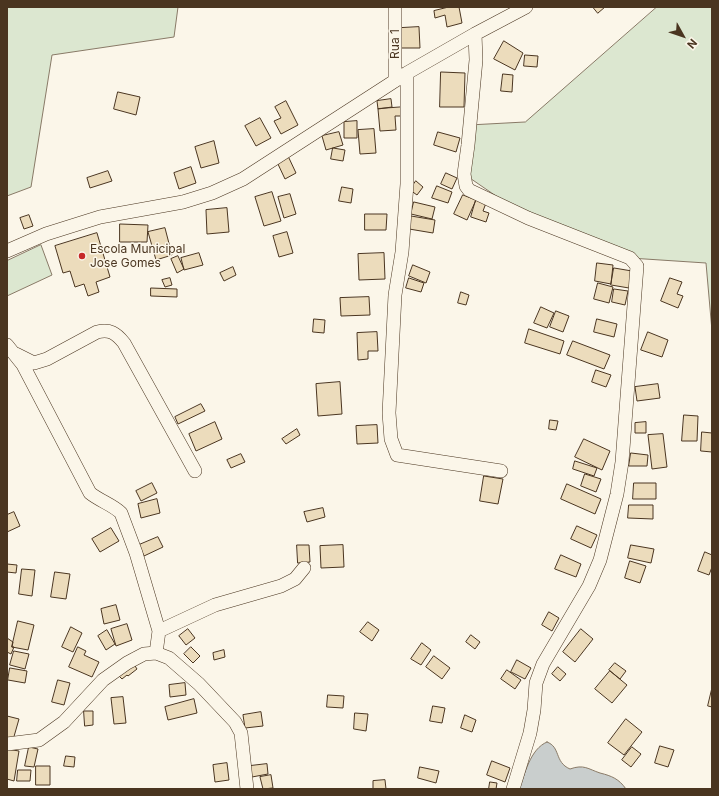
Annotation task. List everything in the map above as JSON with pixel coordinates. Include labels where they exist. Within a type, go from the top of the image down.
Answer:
[{"type":"street","name":"Rua 1","points":[[395,80],[396,7]]},
{"type":"street","points":[[7,251],[46,234],[100,217],[183,202],[212,193],[243,179],[395,80],[526,7]]},
{"type":"street","points":[[476,34],[476,60],[464,174],[466,186],[469,190],[528,218],[630,258],[637,266],[622,462],[617,494],[600,560],[589,586],[543,664],[538,677],[530,734],[513,789]]},
{"type":"street","points":[[407,73],[407,184],[402,252],[395,295],[391,352],[389,413],[391,439],[397,455],[501,471]]},
{"type":"street","points":[[11,349],[26,360],[34,363],[47,359],[97,332],[104,330],[118,335],[124,343],[195,471]]},
{"type":"street","points":[[11,349],[23,365],[90,493],[98,500],[117,509],[121,513],[136,553],[159,631],[156,653]]},
{"type":"street","points":[[159,631],[215,605],[281,586],[295,579],[304,568]]},
{"type":"street","points":[[7,744],[39,740],[64,722],[108,676],[144,654],[156,653],[169,658],[199,684],[234,722],[241,733],[247,789]]},
{"type":"green space","points":[[7,7],[178,7],[174,37],[52,55],[31,187],[7,196]]},
{"type":"green space","points":[[657,7],[712,7],[712,331],[706,263],[630,258],[528,218],[464,174],[469,125],[525,122]]},
{"type":"green space","points":[[41,245],[52,275],[7,296],[7,261]]},
{"type":"shaded area","points":[[547,742],[554,747],[562,763],[570,769],[579,767],[586,768],[608,775],[618,780],[626,789],[519,789],[532,756],[541,745]]},
{"type":"building","points":[[449,7],[459,7],[462,23],[447,27],[445,15],[435,18],[434,11]]},
{"type":"building","points":[[593,7],[605,7],[598,13]]},
{"type":"building","points":[[419,27],[420,48],[401,48],[401,28]]},
{"type":"building","points":[[504,41],[523,53],[515,70],[494,59]]},
{"type":"building","points":[[525,55],[538,56],[537,67],[524,66]]},
{"type":"building","points":[[441,72],[465,73],[464,107],[440,107]]},
{"type":"building","points":[[503,74],[513,75],[512,92],[501,91]]},
{"type":"building","points":[[118,92],[140,97],[136,115],[114,109]]},
{"type":"building","points":[[391,99],[392,107],[378,109],[377,101]]},
{"type":"building","points":[[286,101],[298,125],[281,134],[274,121],[281,118],[275,107]]},
{"type":"building","points":[[405,107],[405,116],[395,116],[396,130],[380,131],[378,109]]},
{"type":"building","points":[[260,118],[271,138],[256,146],[245,126]]},
{"type":"building","points":[[357,121],[357,138],[344,138],[344,122]]},
{"type":"building","points":[[374,129],[376,153],[360,154],[358,130]]},
{"type":"building","points":[[339,132],[343,145],[326,150],[322,136]]},
{"type":"building","points":[[438,132],[460,138],[456,152],[434,145]]},
{"type":"building","points":[[214,141],[219,163],[201,168],[195,147]]},
{"type":"building","points":[[333,148],[345,150],[343,161],[331,159]]},
{"type":"building","points":[[288,156],[296,173],[285,179],[277,162]]},
{"type":"building","points":[[191,167],[196,183],[179,189],[174,173]]},
{"type":"building","points":[[108,171],[112,181],[90,188],[87,178]]},
{"type":"building","points":[[446,173],[457,178],[452,189],[441,184]]},
{"type":"building","points":[[416,181],[423,187],[417,195],[410,190]]},
{"type":"building","points":[[437,186],[452,192],[448,203],[432,198]]},
{"type":"building","points":[[342,187],[353,189],[351,203],[339,201]]},
{"type":"building","points":[[272,192],[281,221],[264,226],[255,197]]},
{"type":"building","points":[[290,194],[296,214],[284,218],[278,197]]},
{"type":"building","points":[[463,195],[476,200],[467,220],[454,214]]},
{"type":"building","points":[[476,200],[486,203],[483,211],[489,213],[486,222],[471,217]]},
{"type":"building","points":[[414,202],[435,207],[432,219],[411,214]]},
{"type":"building","points":[[227,208],[229,232],[207,234],[206,210]]},
{"type":"building","points":[[365,214],[387,214],[386,230],[365,230]]},
{"type":"building","points":[[29,215],[33,226],[24,229],[20,218]]},
{"type":"building","points":[[411,216],[435,220],[433,233],[409,229]]},
{"type":"building","points":[[120,224],[148,225],[147,242],[120,242]]},
{"type":"building","points":[[165,228],[172,255],[156,260],[148,232]]},
{"type":"building","points":[[287,232],[293,253],[279,257],[273,236]]},
{"type":"building","points":[[97,233],[110,277],[96,282],[99,292],[88,296],[84,284],[75,287],[70,271],[63,273],[55,246]]},
{"type":"building","points":[[199,253],[203,265],[184,270],[181,258]]},
{"type":"building","points":[[384,253],[385,279],[359,280],[358,254]]},
{"type":"building","points":[[178,256],[184,269],[177,273],[171,259]]},
{"type":"building","points":[[597,263],[613,265],[611,284],[595,281]]},
{"type":"building","points":[[413,265],[430,272],[426,283],[409,276]]},
{"type":"building","points":[[233,267],[236,275],[224,281],[220,273]]},
{"type":"building","points":[[614,268],[632,271],[629,288],[611,285]]},
{"type":"building","points":[[170,278],[172,285],[165,287],[162,280]]},
{"type":"building","points":[[409,278],[424,283],[421,292],[406,288]]},
{"type":"building","points":[[670,278],[682,282],[677,294],[683,296],[678,308],[661,301]]},
{"type":"building","points":[[598,283],[613,287],[609,303],[594,299]]},
{"type":"building","points":[[151,288],[177,289],[177,297],[151,296]]},
{"type":"building","points":[[614,289],[628,291],[625,305],[612,302]]},
{"type":"building","points":[[461,292],[469,295],[466,305],[458,303]]},
{"type":"building","points":[[369,297],[370,315],[341,316],[340,298]]},
{"type":"building","points":[[541,307],[554,313],[547,328],[534,323]]},
{"type":"building","points":[[556,311],[569,316],[563,332],[550,327]]},
{"type":"building","points":[[314,319],[325,320],[324,333],[313,332]]},
{"type":"building","points":[[597,319],[617,324],[614,337],[594,332]]},
{"type":"building","points":[[529,329],[564,341],[560,354],[525,343]]},
{"type":"building","points":[[377,332],[378,351],[368,351],[368,359],[358,360],[357,333]]},
{"type":"building","points":[[648,332],[668,340],[662,357],[641,350]]},
{"type":"building","points":[[573,341],[610,355],[604,369],[567,355]]},
{"type":"building","points":[[596,370],[611,375],[606,387],[592,382]]},
{"type":"building","points":[[340,382],[342,414],[318,416],[316,384]]},
{"type":"building","points":[[658,384],[660,398],[637,401],[635,387]]},
{"type":"building","points":[[201,404],[205,411],[178,424],[175,417]]},
{"type":"building","points":[[684,415],[698,416],[697,441],[682,441]]},
{"type":"building","points":[[550,420],[558,421],[556,430],[549,429]]},
{"type":"building","points":[[215,422],[222,439],[196,451],[189,434]]},
{"type":"building","points":[[646,422],[646,433],[635,433],[635,423]]},
{"type":"building","points":[[377,425],[378,443],[357,444],[356,426]]},
{"type":"building","points":[[297,429],[300,435],[286,444],[282,439]]},
{"type":"building","points":[[702,432],[712,433],[712,452],[701,451]]},
{"type":"building","points":[[663,434],[667,467],[652,469],[648,435]]},
{"type":"building","points":[[584,439],[610,451],[602,470],[575,457]]},
{"type":"building","points":[[631,453],[648,455],[647,466],[629,466]]},
{"type":"building","points":[[241,454],[245,462],[231,468],[227,460]]},
{"type":"building","points":[[575,461],[597,468],[594,476],[573,469]]},
{"type":"building","points":[[585,474],[601,479],[596,492],[581,486]]},
{"type":"building","points":[[484,476],[503,479],[498,504],[480,501]]},
{"type":"building","points":[[152,483],[157,493],[141,501],[136,491]]},
{"type":"building","points":[[634,483],[656,483],[656,499],[633,499]]},
{"type":"building","points":[[567,484],[601,499],[595,514],[561,499]]},
{"type":"building","points":[[157,499],[160,513],[141,518],[138,504]]},
{"type":"building","points":[[629,505],[653,505],[653,519],[628,518]]},
{"type":"building","points":[[323,508],[325,517],[307,522],[304,512]]},
{"type":"building","points":[[14,512],[20,526],[7,532],[7,515]]},
{"type":"building","points":[[577,526],[597,535],[591,548],[571,539]]},
{"type":"building","points":[[111,528],[119,541],[100,552],[92,539]]},
{"type":"building","points":[[158,537],[163,547],[144,556],[139,545]]},
{"type":"building","points":[[297,545],[309,545],[310,562],[298,563]]},
{"type":"building","points":[[343,545],[344,567],[321,568],[320,546]]},
{"type":"building","points":[[631,545],[654,549],[651,563],[628,558]]},
{"type":"building","points":[[705,552],[712,555],[712,567],[709,575],[698,571]]},
{"type":"building","points":[[561,555],[581,564],[576,577],[555,569]]},
{"type":"building","points":[[630,561],[646,566],[640,583],[625,578]]},
{"type":"building","points":[[7,564],[17,565],[16,573],[7,572]]},
{"type":"building","points":[[22,569],[35,570],[32,596],[19,594]]},
{"type":"building","points":[[55,572],[70,574],[66,599],[51,597]]},
{"type":"building","points":[[116,605],[120,620],[104,624],[101,609]]},
{"type":"building","points":[[549,612],[559,618],[552,631],[542,625]]},
{"type":"building","points":[[18,621],[34,625],[28,650],[12,647]]},
{"type":"building","points":[[368,622],[379,630],[372,641],[360,632]]},
{"type":"building","points":[[127,624],[132,640],[116,646],[111,629]]},
{"type":"building","points":[[71,627],[82,633],[73,652],[62,647]]},
{"type":"building","points":[[188,629],[195,638],[186,645],[179,636]]},
{"type":"building","points":[[581,629],[593,639],[575,662],[563,652]]},
{"type":"building","points":[[107,630],[115,644],[106,650],[98,636]]},
{"type":"building","points":[[471,635],[480,642],[475,649],[466,642]]},
{"type":"building","points":[[7,638],[13,642],[12,647],[14,647],[11,654],[7,652]]},
{"type":"building","points":[[422,643],[431,650],[421,665],[411,659]]},
{"type":"building","points":[[78,647],[86,651],[84,655],[99,662],[92,677],[69,667]]},
{"type":"building","points":[[191,647],[200,656],[193,663],[184,654]]},
{"type":"building","points":[[224,650],[225,657],[214,660],[213,653]]},
{"type":"building","points":[[14,651],[29,654],[25,669],[10,665]]},
{"type":"building","points":[[434,656],[450,668],[442,679],[426,667]]},
{"type":"building","points":[[517,660],[531,668],[525,679],[511,672]]},
{"type":"building","points":[[133,663],[137,669],[122,679],[118,675]]},
{"type":"building","points":[[615,663],[626,671],[620,679],[609,670]]},
{"type":"building","points":[[558,667],[566,674],[560,681],[552,674]]},
{"type":"building","points":[[10,668],[27,671],[25,683],[8,680]]},
{"type":"building","points":[[507,670],[521,680],[515,689],[501,679]]},
{"type":"building","points":[[610,671],[627,685],[612,703],[595,689]]},
{"type":"building","points":[[58,680],[70,683],[64,705],[52,702]]},
{"type":"building","points":[[185,683],[186,695],[170,697],[169,685]]},
{"type":"building","points":[[712,688],[712,707],[708,706]]},
{"type":"building","points":[[328,695],[344,696],[343,708],[327,707]]},
{"type":"building","points":[[123,697],[126,723],[114,724],[111,698]]},
{"type":"building","points":[[194,699],[197,713],[168,720],[165,707]]},
{"type":"building","points":[[433,706],[445,708],[442,723],[430,721]]},
{"type":"building","points":[[84,711],[93,711],[93,725],[85,726]]},
{"type":"building","points":[[261,712],[263,726],[245,728],[243,715]]},
{"type":"building","points":[[355,713],[368,714],[366,731],[354,729]]},
{"type":"building","points":[[465,715],[476,720],[472,732],[461,728]]},
{"type":"building","points":[[7,716],[19,719],[13,740],[7,738]]},
{"type":"building","points":[[626,719],[642,732],[624,755],[608,743]]},
{"type":"building","points":[[660,746],[674,750],[668,767],[655,763]]},
{"type":"building","points":[[29,747],[38,749],[34,767],[25,766]]},
{"type":"building","points":[[632,747],[641,754],[631,767],[622,760]]},
{"type":"building","points":[[7,749],[19,751],[14,781],[7,779]]},
{"type":"building","points":[[66,756],[75,757],[74,767],[64,766]]},
{"type":"building","points":[[492,761],[510,768],[505,782],[487,775]]},
{"type":"building","points":[[227,763],[229,780],[215,782],[213,765]]},
{"type":"building","points":[[267,764],[268,774],[252,777],[250,766]]},
{"type":"building","points":[[36,766],[50,766],[50,785],[36,785]]},
{"type":"building","points":[[420,767],[439,771],[436,783],[418,778]]},
{"type":"building","points":[[18,770],[31,770],[30,781],[17,781]]},
{"type":"building","points":[[271,775],[273,788],[263,789],[260,777]]},
{"type":"building","points":[[385,780],[386,789],[373,789],[373,781]]},
{"type":"building","points":[[490,782],[497,783],[496,789],[489,789]]},
{"type":"place","name":"Escola Municipal Jose Gomes","points":[[82,256]]}]
